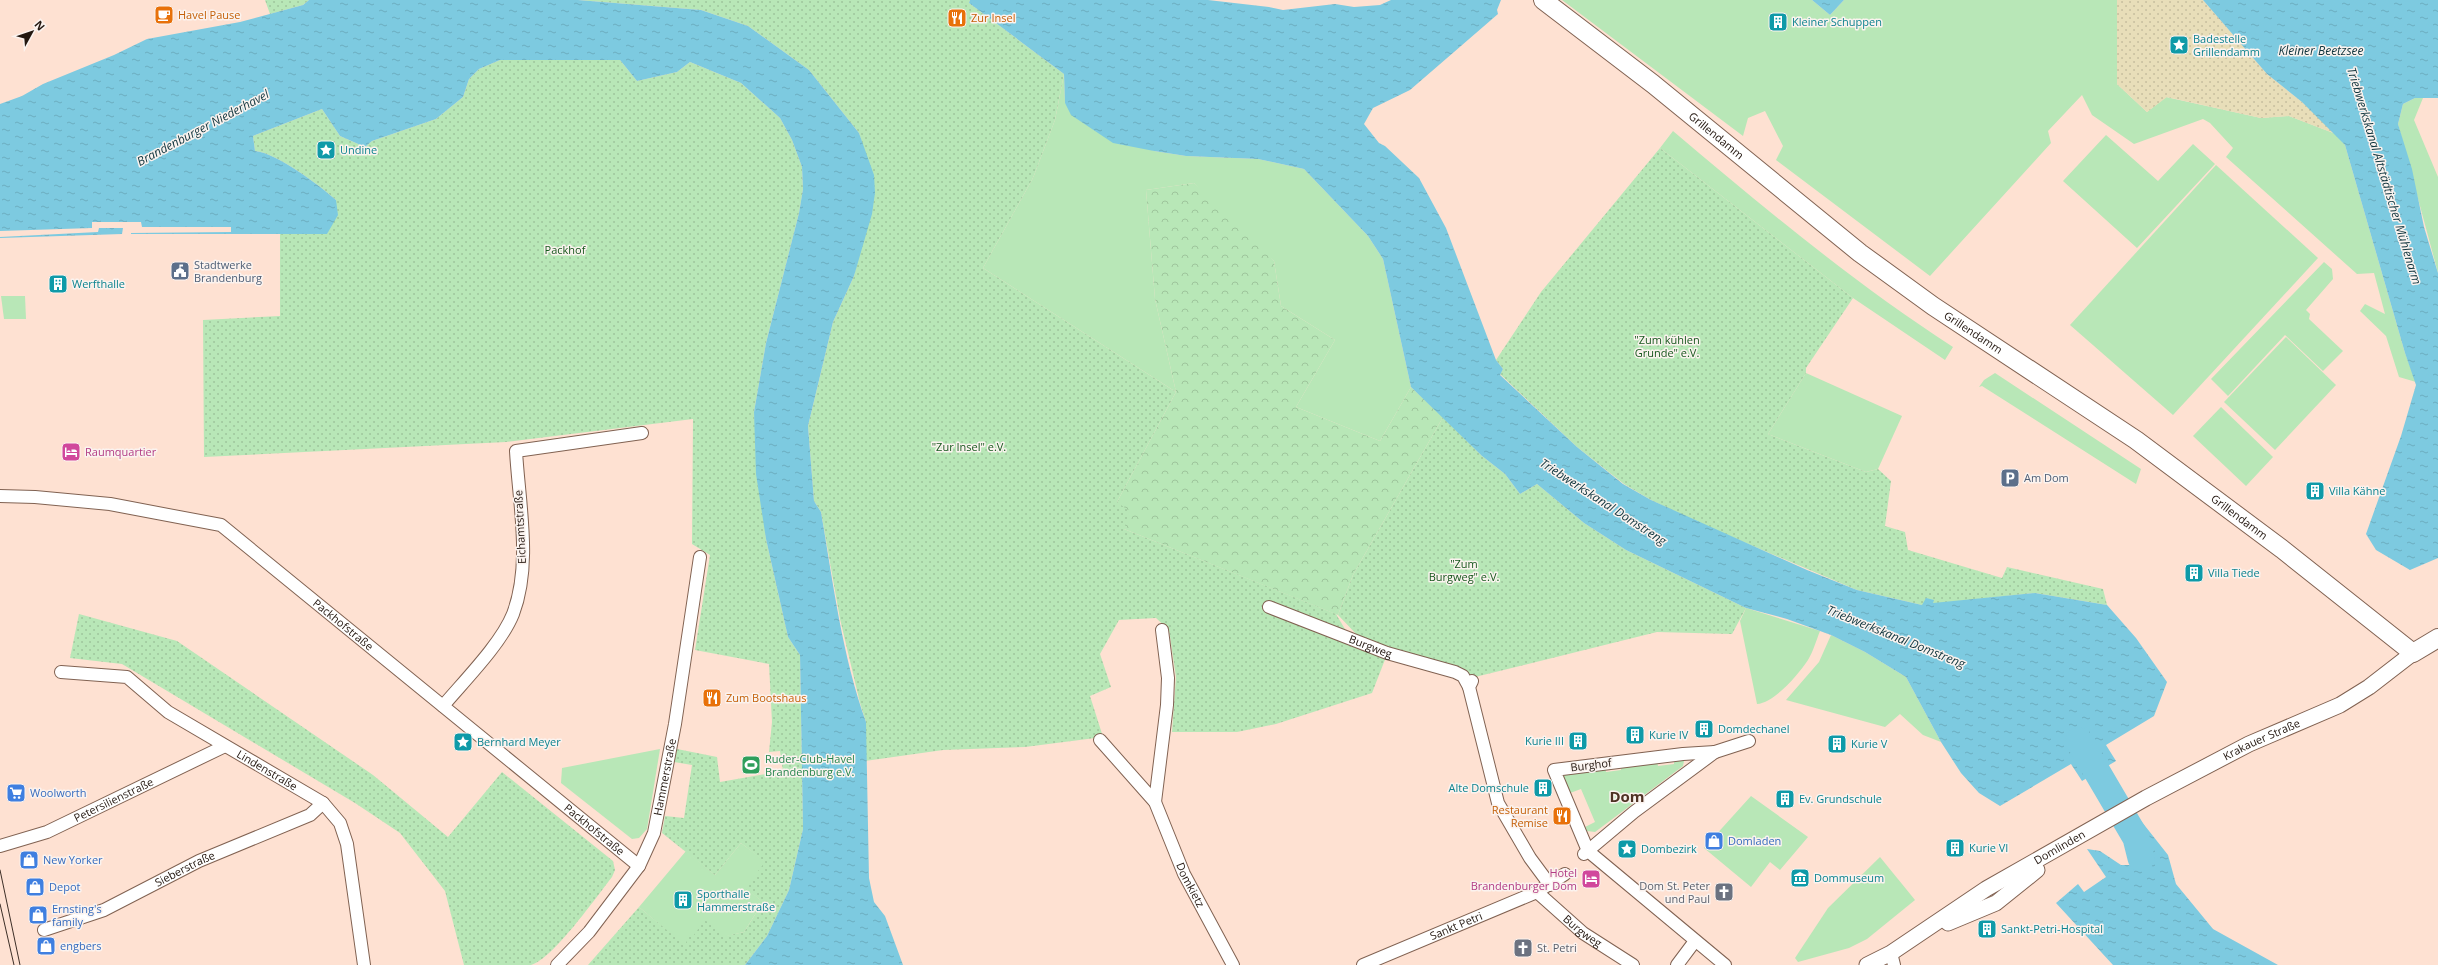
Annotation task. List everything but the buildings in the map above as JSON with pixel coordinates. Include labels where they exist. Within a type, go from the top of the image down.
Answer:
[{"type":"main road","name":"Grillendamm","points":[[1543,0],[1653,84],[1860,253],[1933,306],[2136,440],[2294,558],[2413,653]]},
{"type":"main road","name":"Krakauer Straße","points":[[2413,653],[2438,638]]},
{"type":"street","name":"Eichamtstraße","points":[[443,706],[497,640],[512,615],[523,560],[516,451],[642,433]]},
{"type":"street","name":"Packhofstraße","points":[[0,496],[35,497],[110,504],[221,525],[639,866]]},
{"type":"street","name":"Hammerstraße","points":[[557,965],[589,932],[639,866],[654,833],[664,786],[700,557]]},
{"type":"street","name":"Burgweg","points":[[1269,607],[1387,654],[1455,672],[1471,684],[1498,803],[1530,858],[1550,885]]},
{"type":"street","points":[[1155,802],[1165,734],[1168,678],[1162,630]]},
{"type":"street","name":"Krakauer Straße","points":[[2080,836],[2146,798],[2249,744],[2340,705],[2369,687],[2413,653]]},
{"type":"street","name":"Lindenstraße","points":[[61,672],[127,677],[168,712],[323,803],[340,823],[347,844],[364,965]]},
{"type":"street","name":"Domkietz","points":[[1100,740],[1155,802],[1184,874],[1233,965]]},
{"type":"street","name":"Burghof","points":[[1725,965],[1695,942],[1679,925],[1586,852],[1554,770],[1683,754],[1715,752],[1749,741]]},
{"type":"street","name":"Petersilienstraße","points":[[0,846],[47,832],[225,746]]},
{"type":"street","name":"Burghof","points":[[1586,852],[1634,812],[1715,752]]},
{"type":"street","name":"Sieberstraße","points":[[44,930],[104,910],[199,861],[310,814],[323,803]]},
{"type":"street","name":"Domlinden","points":[[1867,965],[1892,959],[1921,934],[1986,889],[2080,836]]},
{"type":"street","points":[[1550,885],[1566,874]]},
{"type":"street","name":"Sankt Petri","points":[[1363,965],[1537,892],[1550,885]]},
{"type":"street","name":"Burgweg","points":[[1537,892],[1583,933],[1633,965]]},
{"type":"street","points":[[1677,965],[1695,942]]},
{"type":"green space","points":[[265,0],[309,0],[303,5],[270,14]]},
{"type":"green space","name":"\"Zur Insel\" e.V.","points":[[578,0],[970,0],[969,3],[1064,74],[1055,120],[1033,178],[983,268],[1176,392],[1117,502],[1129,511],[1124,529],[1336,614],[1355,646],[1386,657],[1372,693],[1276,724],[1237,732],[1172,732],[1176,677],[1169,630],[1156,618],[1119,620],[1100,654],[1111,687],[1090,696],[1103,737],[1025,747],[943,750],[865,761],[866,722],[840,619],[821,512],[814,501],[808,426],[833,322],[854,276],[858,258],[862,143],[859,133],[809,70],[748,26],[701,10]]},
{"type":"green space","points":[[1562,0],[1812,0],[1830,15],[1844,0],[2117,0],[2117,84],[2147,112],[2166,97],[2261,118],[2289,116],[2336,134],[2345,145],[2405,353],[2416,382],[2399,377],[2386,336],[2360,311],[2365,304],[2385,314],[2374,273],[2357,274],[2226,157],[2233,148],[2210,123],[2203,119],[2134,144],[2092,115],[2082,95],[2048,131],[2051,143],[1930,276],[1776,160],[1783,146],[1765,111],[1748,118],[1743,136]]},
{"type":"green space","name":"Packhof","points":[[500,60],[620,60],[637,81],[677,72],[690,62],[741,83],[780,118],[792,140],[802,167],[803,189],[799,213],[766,343],[754,412],[766,539],[788,637],[800,655],[803,829],[789,890],[767,936],[745,965],[588,965],[639,907],[685,945],[689,936],[693,936],[705,920],[725,936],[744,932],[763,902],[745,888],[765,862],[741,843],[715,875],[662,833],[665,816],[684,818],[692,765],[674,762],[677,749],[717,757],[720,782],[783,771],[780,751],[769,752],[772,722],[769,664],[695,650],[710,555],[692,544],[693,419],[506,442],[204,457],[203,320],[280,316],[280,233],[327,234],[336,200],[309,178],[286,163],[275,157],[255,151],[253,136],[322,109],[340,136],[365,147],[372,141],[436,119],[463,97],[469,79],[479,69]]},
{"type":"green space","points":[[1064,74],[1065,103],[1154,151],[1186,156],[1258,159],[1304,169],[1368,236],[1383,259],[1411,387],[1380,441],[1296,407],[1335,340],[1281,306],[1274,261],[1194,183],[1146,190],[1155,299],[1176,392],[983,268],[1033,178],[1055,120]]},
{"type":"green space","points":[[2415,98],[2423,98],[2414,120],[2438,177],[2438,273],[2398,124],[2403,104]]},
{"type":"green space","points":[[1673,131],[1775,216],[1845,271],[1953,347],[1945,360],[1853,298],[1660,148]]},
{"type":"green space","points":[[2106,135],[2158,181],[2193,144],[2215,164],[2137,248],[2063,181]]},
{"type":"green space","name":"\"Zum kühlen Grunde\" e.V.","points":[[1660,148],[1853,298],[1806,368],[1806,373],[1768,434],[1866,472],[1878,469],[1891,481],[1885,526],[1905,532],[1908,550],[2002,578],[2007,567],[2103,589],[2107,605],[2035,593],[1922,605],[1857,590],[1713,529],[1651,500],[1624,484],[1577,447],[1500,374],[1503,369],[1496,360],[1541,292]]},
{"type":"green space","points":[[2216,165],[2318,258],[2173,415],[2070,325]]},
{"type":"green space","points":[[1194,183],[1244,225],[1274,261],[1281,306],[1335,340],[1296,407],[1380,441],[1411,387],[1443,417],[1353,575],[1338,615],[1124,529],[1117,502],[1176,392],[1155,299],[1146,190]]},
{"type":"green space","points":[[2324,262],[2332,269],[2333,279],[2306,310],[2310,314],[2309,319],[2343,351],[2323,371],[2285,335],[2228,396],[2211,379]]},
{"type":"green space","points":[[1,296],[25,296],[26,319],[4,319]]},
{"type":"green space","points":[[2286,337],[2336,385],[2275,450],[2224,402]]},
{"type":"green space","points":[[1806,373],[1902,416],[1878,469],[1866,472],[1768,434]]},
{"type":"green space","points":[[1995,373],[2141,469],[2136,484],[1982,386],[1979,387],[1984,380]]},
{"type":"green space","points":[[2221,407],[2273,457],[2246,486],[2193,436]]},
{"type":"green space","name":"\"Zum Burgweg\" e.V.","points":[[1443,417],[1482,456],[1505,474],[1520,494],[1537,484],[1584,523],[1626,550],[1746,608],[1732,634],[1657,632],[1475,677],[1457,667],[1382,647],[1360,638],[1338,615],[1353,575]]},
{"type":"green space","points":[[1746,608],[1820,631],[1810,657],[1798,673],[1771,699],[1757,704],[1740,621]]},
{"type":"green space","points":[[79,614],[177,641],[373,775],[448,837],[502,772],[613,861],[615,870],[612,877],[586,912],[562,940],[540,960],[531,965],[464,965],[445,891],[400,833],[355,803],[122,664],[70,658]]},
{"type":"green space","points":[[1831,635],[1865,652],[1906,677],[1941,742],[1923,735],[1900,714],[1885,727],[1786,700],[1819,662]]},
{"type":"green space","points":[[660,749],[647,829],[639,838],[632,839],[561,783],[562,768]]},
{"type":"green space","points":[[1681,758],[1684,761],[1683,766],[1595,832],[1587,831],[1585,827],[1595,822],[1581,789],[1570,793],[1563,776],[1566,772],[1605,767],[1606,772],[1621,770],[1621,765],[1657,761],[1658,766],[1674,764],[1674,759]]},
{"type":"green space","points":[[1751,796],[1808,837],[1780,870],[1770,862],[1751,887],[1704,848]]},
{"type":"green space","points":[[741,843],[766,862],[746,888],[763,902],[744,932],[685,946],[639,907],[686,851],[715,875]]},
{"type":"green space","points":[[1880,857],[1915,900],[1867,939],[1849,948],[1798,962],[1795,958],[1828,908]]},
{"type":"sand","name":"Badestelle Grillendamm","points":[[2117,0],[2203,0],[2267,74],[2302,102],[2336,134],[2289,116],[2261,118],[2167,97],[2147,112],[2117,84]]},
{"type":"water","name":"Brandenburger Niederhavel","points":[[309,0],[578,0],[701,10],[748,26],[809,70],[859,133],[874,175],[875,193],[872,214],[854,276],[833,322],[808,426],[814,501],[821,512],[844,645],[866,722],[869,878],[874,902],[885,916],[903,965],[745,965],[767,936],[789,890],[803,829],[800,655],[788,637],[766,539],[756,474],[754,412],[766,343],[799,213],[803,189],[802,167],[792,140],[780,118],[741,83],[690,62],[677,72],[637,81],[620,60],[500,60],[479,69],[469,79],[463,97],[436,119],[372,141],[365,147],[340,136],[322,109],[253,136],[255,151],[275,157],[286,163],[309,178],[336,200],[338,215],[327,234],[131,234],[131,228],[123,228],[122,234],[0,238],[0,104],[22,96],[43,84],[114,55],[147,39],[240,22],[303,5]]},
{"type":"water","points":[[970,0],[1208,0],[1283,10],[1335,4],[1354,7],[1380,5],[1391,0],[1501,0],[1497,10],[1498,14],[1410,90],[1373,108],[1364,124],[1379,143],[1385,146],[1419,178],[1446,228],[1496,360],[1503,369],[1500,375],[1577,447],[1623,484],[1651,500],[1807,570],[1857,590],[1922,605],[1926,598],[1934,600],[1933,603],[2035,593],[2107,605],[2136,638],[2167,682],[2154,716],[2106,745],[2116,761],[2082,781],[2071,764],[2000,806],[1979,793],[1961,773],[1941,742],[1906,677],[1865,652],[1831,635],[1787,619],[1746,608],[1626,550],[1584,523],[1537,484],[1520,494],[1505,474],[1482,456],[1411,387],[1383,259],[1368,236],[1304,169],[1258,159],[1186,156],[1113,143],[1071,115],[1065,103],[1064,74],[969,3]]},
{"type":"water","points":[[1812,0],[1844,0],[1830,15]]},
{"type":"water","points":[[2203,0],[2438,0],[2438,98],[2415,98],[2403,104],[2398,124],[2412,169],[2424,227],[2438,273],[2438,558],[2410,570],[2376,550],[2366,534],[2401,436],[2416,385],[2405,353],[2345,145],[2302,102],[2267,74]]},
{"type":"water","points":[[2138,817],[2168,855],[2176,884],[2213,929],[2278,965],[2113,965],[2056,903],[2078,884],[2084,892],[2106,877],[2087,849],[2100,851],[2121,865],[2130,865],[2133,856],[2120,828]]},
{"type":"pier","points":[[92,222],[141,222],[142,227],[231,227],[231,232],[131,233],[131,228],[99,228],[98,232],[0,237],[0,231],[92,228]]},
{"type":"waterway","name":"Triebwerkskanal Domstreng","points":[[2079,741],[2136,838],[2141,858]]},
{"type":"tram line","points":[[0,870],[20,965]]},
{"type":"tram line","points":[[0,904],[14,965]]},
{"type":"place","name":"Havel Pause","points":[[164,15]]},
{"type":"place","name":"Zur Insel","points":[[957,18]]},
{"type":"place","name":"Kleiner Schuppen","points":[[1778,22]]},
{"type":"place","name":"Badestelle Grillendamm","points":[[2179,45]]},
{"type":"place","name":"Undine","points":[[326,150]]},
{"type":"place","name":"Stadtwerke Brandenburg","points":[[180,271]]},
{"type":"place","name":"Werfthalle","points":[[58,284]]},
{"type":"place","name":"Raumquartier","points":[[71,452]]},
{"type":"place","name":"Am Dom","points":[[2010,478]]},
{"type":"place","name":"Villa Kähne","points":[[2315,491]]},
{"type":"place","name":"Villa Tiede","points":[[2194,573]]},
{"type":"place","name":"Zum Bootshaus","points":[[712,698]]},
{"type":"place","name":"Domdechanel","points":[[1704,729]]},
{"type":"place","name":"Kurie IV","points":[[1635,735]]},
{"type":"place","name":"Kurie III","points":[[1578,741]]},
{"type":"place","name":"Bernhard Meyer","points":[[463,742]]},
{"type":"place","name":"Kurie V","points":[[1837,744]]},
{"type":"place","name":"Ruder-Club-Havel Brandenburg e.V.","points":[[751,765]]},
{"type":"place","name":"Alte Domschule","points":[[1543,788]]},
{"type":"place","name":"Woolworth","points":[[16,793]]},
{"type":"place","name":"Ev. Grundschule","points":[[1785,799]]},
{"type":"place","name":"Restaurant Remise","points":[[1562,816]]},
{"type":"place","name":"Domladen","points":[[1714,841]]},
{"type":"place","name":"Kurie VI","points":[[1955,848]]},
{"type":"place","name":"Dombezirk","points":[[1627,849]]},
{"type":"place","name":"New Yorker","points":[[29,860]]},
{"type":"place","name":"Dommuseum","points":[[1800,878]]},
{"type":"place","name":"Hotel Brandenburger Dom","points":[[1591,879]]},
{"type":"place","name":"Depot","points":[[35,887]]},
{"type":"place","name":"Dom St. Peter und Paul","points":[[1724,892]]},
{"type":"place","name":"Sporthalle Hammerstraße","points":[[683,900]]},
{"type":"place","name":"Ernsting's family","points":[[38,915]]},
{"type":"place","name":"Sankt-Petri-Hospital","points":[[1987,929]]},
{"type":"place","name":"engbers","points":[[46,946]]},
{"type":"place","name":"St. Petri","points":[[1523,948]]},
{"type":"district","name":"Dom","points":[[1627,797]]},
{"type":"water label","name":"Kleiner Beetzsee","points":[[2321,51]]},
{"type":"water label","name":"Triebwerkskanal Altstädtischer Mühlenarm","points":[[2384,176]]}]
